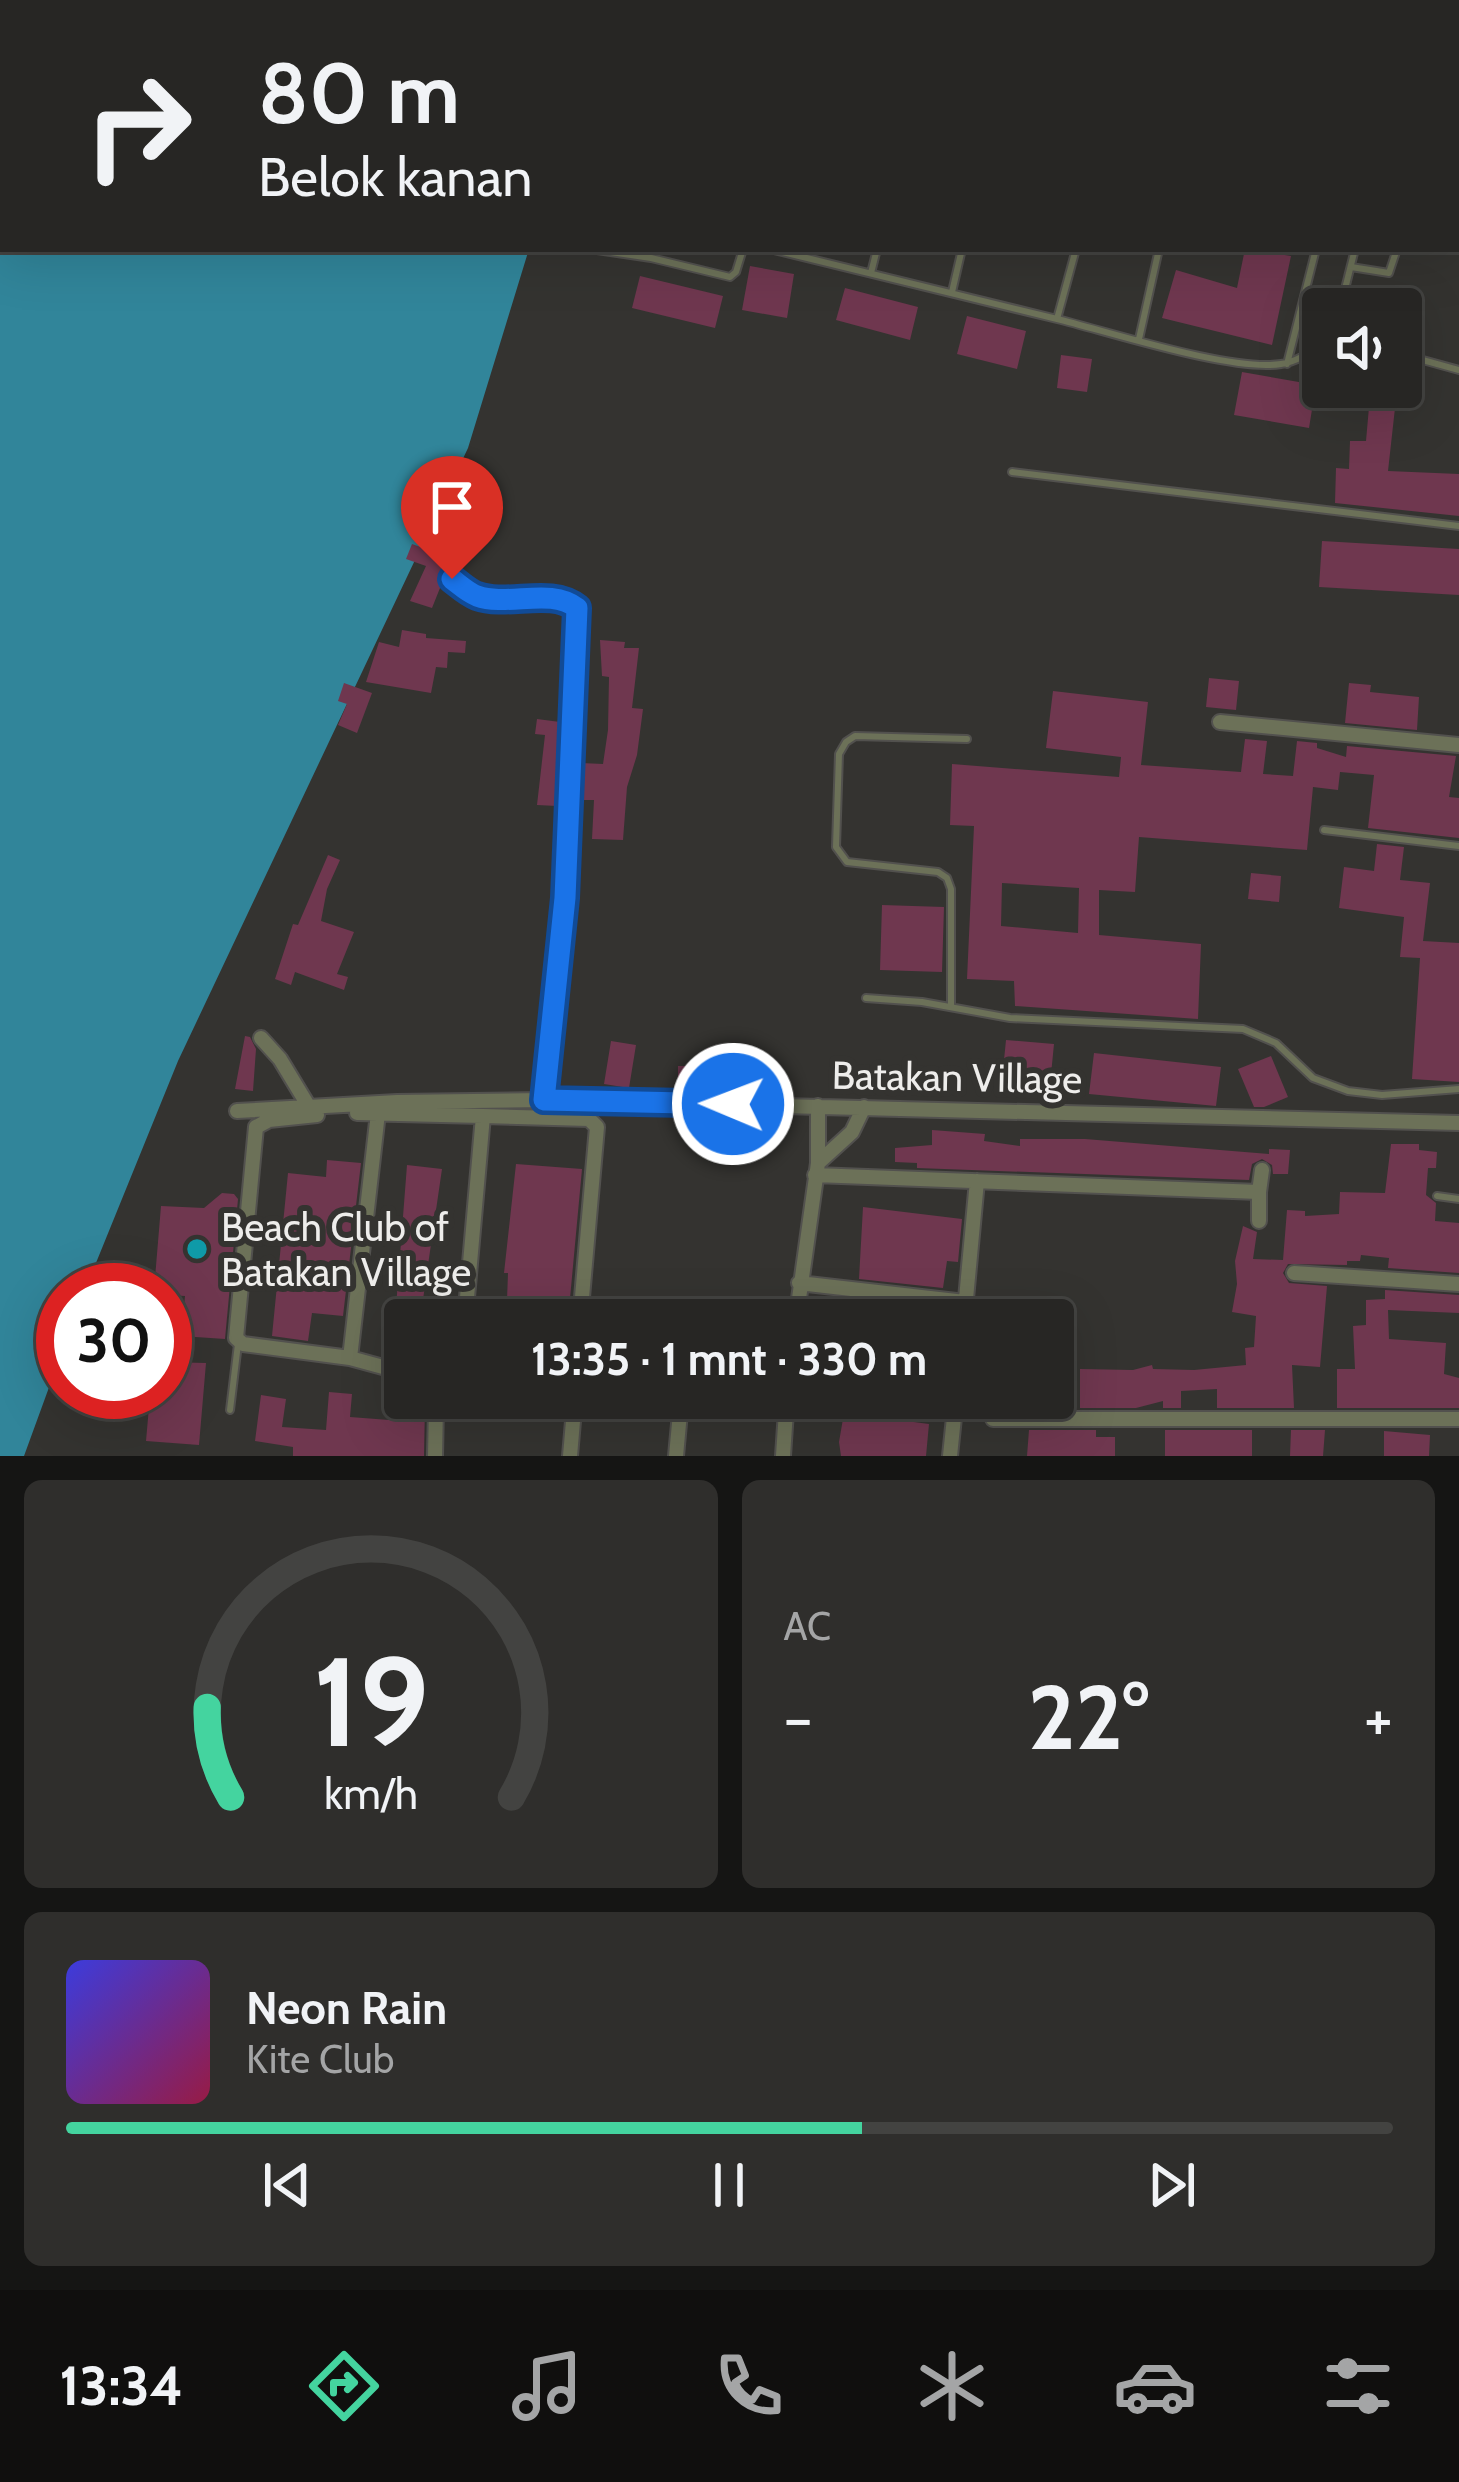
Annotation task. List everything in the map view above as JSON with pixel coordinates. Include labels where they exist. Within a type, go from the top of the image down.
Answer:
[{"type":"street","points":[[452,579],[480,597],[555,599],[577,608],[565,898],[544,1100]]},
{"type":"street","points":[[1220,722],[1459,745]]},
{"type":"street","points":[[262,1038],[307,1102]]},
{"type":"street","name":"Batakan Village","points":[[237,1111],[307,1102],[544,1100],[1459,1123]]},
{"type":"street","points":[[798,1299],[817,1169],[818,1106]]},
{"type":"street","points":[[817,1169],[852,1132],[864,1107]]},
{"type":"street","points":[[350,1358],[378,1113]]},
{"type":"street","points":[[384,1367],[238,1341],[236,1313],[256,1127],[287,1118],[378,1113],[589,1119],[597,1126],[582,1299]]},
{"type":"street","points":[[467,1299],[483,1116]]},
{"type":"street","points":[[817,1169],[1258,1192]]},
{"type":"street","points":[[1259,1222],[1262,1170]]},
{"type":"street","points":[[965,1299],[976,1180]]},
{"type":"street","points":[[1294,1274],[1459,1284]]},
{"type":"street","points":[[800,1282],[940,1299]]},
{"type":"street","points":[[1074,1418],[1459,1419]]},
{"type":"street","points":[[435,1456],[436,1419]]},
{"type":"street","points":[[570,1456],[573,1419]]},
{"type":"street","points":[[676,1456],[679,1419]]},
{"type":"street","points":[[783,1456],[786,1419]]},
{"type":"street","points":[[950,1456],[954,1419]]},
{"type":"lane","points":[[652,254],[730,277],[742,252]]},
{"type":"lane","points":[[783,252],[1220,358],[1287,364],[1302,355]]},
{"type":"lane","points":[[872,272],[877,252]]},
{"type":"lane","points":[[952,292],[961,252]]},
{"type":"lane","points":[[1057,319],[1075,252]]},
{"type":"lane","points":[[1139,339],[1158,252]]},
{"type":"lane","points":[[1287,364],[1315,252]]},
{"type":"lane","points":[[1346,288],[1354,252]]},
{"type":"lane","points":[[1351,267],[1388,273],[1396,252]]},
{"type":"lane","points":[[1422,360],[1459,370]]},
{"type":"lane","points":[[1012,472],[1459,526]]},
{"type":"lane","points":[[951,1007],[951,889],[947,878],[938,872],[847,862],[839,856],[839,754],[855,736],[967,739]]},
{"type":"lane","points":[[1324,830],[1459,846]]},
{"type":"lane","points":[[866,998],[1010,1018],[1244,1029],[1276,1043],[1313,1078],[1348,1090],[1382,1095],[1459,1089]]},
{"type":"lane","points":[[1437,1196],[1459,1199]]},
{"type":"lane","points":[[230,1410],[238,1341]]},
{"type":"water","points":[[0,252],[528,252],[468,448],[178,1061],[96,1263],[36,1263],[37,1419],[24,1456],[0,1456]]},
{"type":"building","points":[[1244,252],[1291,256],[1272,345],[1162,318],[1176,270],[1237,288]]},
{"type":"building","points":[[750,266],[794,274],[787,318],[742,310]]},
{"type":"building","points":[[640,276],[723,296],[715,328],[632,308]]},
{"type":"building","points":[[845,288],[918,307],[910,340],[836,320]]},
{"type":"building","points":[[967,316],[1026,331],[1017,369],[957,354]]},
{"type":"building","points":[[1061,355],[1092,359],[1087,392],[1057,388]]},
{"type":"building","points":[[1242,372],[1302,383],[1302,408],[1312,408],[1309,428],[1234,415]]},
{"type":"building","points":[[1369,408],[1395,408],[1388,471],[1459,474],[1459,516],[1335,503],[1336,468],[1349,469],[1350,441],[1366,441]]},
{"type":"building","points":[[436,516],[458,523],[448,557],[452,558],[432,608],[410,601],[426,566],[406,559],[412,544],[426,549]]},
{"type":"building","points":[[1322,541],[1459,549],[1459,595],[1319,587]]},
{"type":"building","points":[[402,630],[426,634],[426,638],[466,641],[465,653],[448,652],[447,668],[436,667],[431,693],[366,682],[379,642],[399,647]]},
{"type":"building","points":[[600,640],[639,648],[632,708],[643,709],[627,787],[623,840],[592,839],[594,800],[580,800],[581,763],[603,764],[608,730],[609,677],[602,676]]},
{"type":"building","points":[[1209,678],[1239,681],[1236,710],[1206,707]]},
{"type":"building","points":[[344,683],[372,693],[357,733],[338,725],[347,704],[338,701]]},
{"type":"building","points":[[1349,683],[1371,685],[1370,692],[1419,697],[1417,730],[1345,723]]},
{"type":"building","points":[[1053,691],[1148,702],[1141,765],[1241,772],[1245,739],[1267,741],[1263,774],[1293,776],[1297,741],[1317,743],[1317,748],[1346,757],[1347,746],[1456,756],[1449,797],[1459,798],[1459,838],[1368,828],[1374,775],[1340,772],[1338,790],[1313,787],[1307,850],[1139,837],[1135,892],[1099,890],[1099,935],[1201,944],[1198,1019],[1015,1006],[1014,981],[967,979],[974,826],[950,825],[952,764],[1119,777],[1121,757],[1046,748]],"holes":[[[1002,883],[1079,888],[1078,933],[1001,926]]]},
{"type":"building","points":[[537,719],[560,722],[557,806],[537,805],[545,735],[535,734]]},
{"type":"building","points":[[1377,844],[1404,847],[1400,880],[1430,883],[1423,941],[1459,943],[1459,1082],[1412,1079],[1420,958],[1400,957],[1404,917],[1339,908],[1344,867],[1374,871]]},
{"type":"building","points":[[328,855],[340,860],[327,889],[321,921],[354,932],[337,974],[348,977],[344,990],[295,972],[291,985],[275,979],[293,924],[298,925]]},
{"type":"building","points":[[1251,873],[1281,876],[1279,902],[1248,899]]},
{"type":"building","points":[[882,905],[944,907],[942,972],[880,970]]},
{"type":"building","points":[[245,1036],[256,1049],[253,1091],[235,1089]]},
{"type":"building","points":[[1006,1040],[1054,1044],[1049,1095],[1001,1090]]},
{"type":"building","points":[[611,1041],[636,1045],[629,1088],[604,1084]]},
{"type":"building","points":[[707,1048],[720,1049],[720,1064],[745,1066],[745,1059],[761,1060],[759,1090],[678,1086],[678,1066],[706,1066]]},
{"type":"building","points":[[1094,1053],[1221,1067],[1216,1106],[1089,1094]]},
{"type":"building","points":[[1271,1056],[1288,1097],[1254,1107],[1238,1069]]},
{"type":"building","points":[[932,1130],[985,1134],[984,1141],[1020,1146],[1020,1139],[1085,1139],[1269,1154],[1269,1149],[1290,1150],[1288,1174],[1273,1174],[1272,1165],[1262,1159],[1252,1164],[1249,1180],[917,1168],[917,1163],[895,1162],[895,1148],[932,1145]]},
{"type":"building","points":[[1391,1144],[1419,1144],[1419,1150],[1437,1152],[1436,1168],[1428,1168],[1426,1195],[1436,1203],[1435,1221],[1459,1223],[1459,1273],[1388,1268],[1389,1258],[1361,1255],[1360,1261],[1347,1261],[1347,1265],[1288,1264],[1283,1273],[1289,1283],[1327,1286],[1320,1367],[1292,1365],[1294,1408],[1217,1408],[1217,1389],[1181,1391],[1181,1408],[1163,1408],[1163,1401],[1136,1408],[1080,1408],[1080,1369],[1133,1370],[1152,1365],[1153,1369],[1194,1370],[1246,1365],[1245,1348],[1254,1347],[1256,1316],[1232,1312],[1243,1226],[1257,1232],[1253,1259],[1283,1260],[1287,1210],[1305,1211],[1305,1216],[1339,1214],[1340,1192],[1385,1193]]},
{"type":"building","points":[[327,1160],[361,1163],[343,1316],[312,1313],[308,1341],[272,1336],[288,1173],[326,1177]]},
{"type":"building","points":[[516,1164],[582,1169],[570,1299],[507,1299],[508,1273],[504,1273]]},
{"type":"building","points":[[407,1165],[442,1169],[423,1299],[397,1299]]},
{"type":"building","name":"Beach Club of Batakan Village","points":[[222,1193],[238,1199],[225,1339],[192,1337],[192,1263],[156,1263],[161,1206],[204,1208]]},
{"type":"building","points":[[863,1207],[962,1219],[958,1262],[947,1261],[943,1288],[859,1279]]},
{"type":"building","points":[[1385,1290],[1459,1295],[1459,1313],[1388,1310],[1389,1339],[1446,1343],[1444,1374],[1459,1378],[1459,1408],[1337,1408],[1337,1369],[1355,1369],[1353,1326],[1366,1325],[1366,1300],[1385,1299]]},
{"type":"building","points":[[192,1363],[206,1363],[199,1445],[146,1441],[148,1419],[192,1419]]},
{"type":"building","points":[[329,1392],[352,1394],[350,1417],[425,1419],[424,1456],[293,1456],[293,1447],[255,1441],[261,1395],[286,1399],[282,1427],[326,1430]]},
{"type":"building","points":[[843,1419],[929,1424],[926,1456],[841,1456]]},
{"type":"building","points":[[1029,1430],[1096,1430],[1096,1437],[1115,1437],[1115,1456],[1027,1456]]},
{"type":"building","points":[[1165,1430],[1252,1430],[1252,1456],[1165,1456]]},
{"type":"building","points":[[1291,1430],[1325,1430],[1323,1456],[1290,1456]]},
{"type":"building","points":[[1384,1431],[1430,1435],[1429,1456],[1384,1456]]},
{"type":"place","name":"Beach Club of Batakan Village","points":[[197,1249]]},
{"type":"route","points":[[452,579],[480,597],[555,599],[577,608],[565,898],[544,1100],[733,1104]]}]
